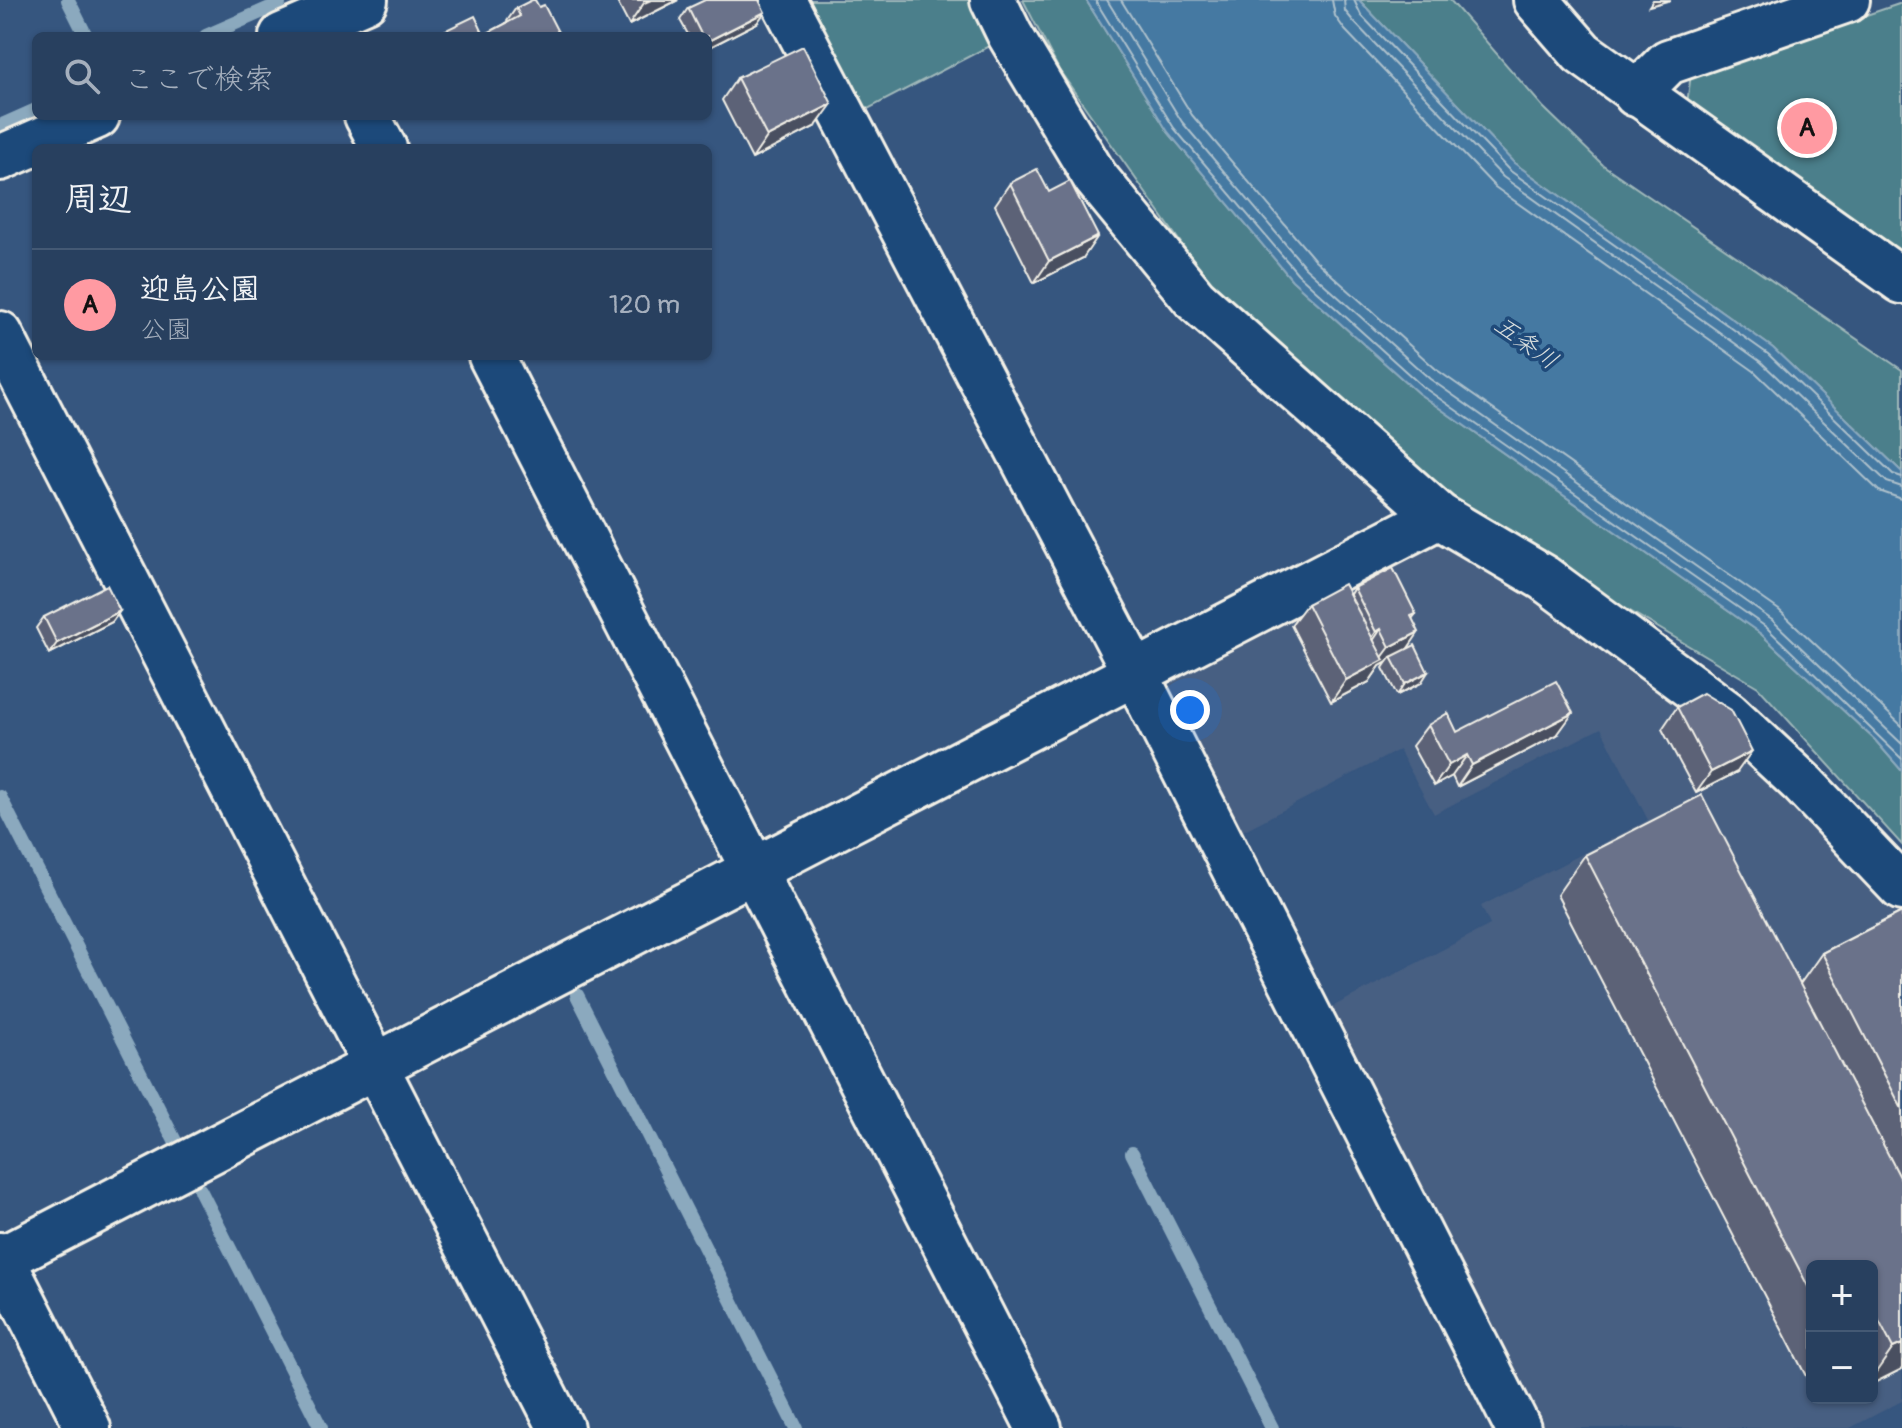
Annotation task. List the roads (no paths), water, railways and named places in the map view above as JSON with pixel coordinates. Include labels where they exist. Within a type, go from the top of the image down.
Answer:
[{"type":"street","points":[[308,23],[365,0]]},
{"type":"street","points":[[783,0],[1135,673],[1518,1428]]},
{"type":"street","points":[[993,0],[1010,35],[1095,177],[1195,299],[1439,516],[1544,578],[1728,714],[1803,784],[1902,888]]},
{"type":"street","points":[[1536,0],[1582,53],[1902,281]]},
{"type":"street","points":[[1636,94],[1668,62],[1751,16],[1847,0]]},
{"type":"street","points":[[32,144],[88,120]]},
{"type":"street","points":[[369,120],[382,144]]},
{"type":"street","points":[[0,158],[32,144]]},
{"type":"street","points":[[0,334],[561,1428]]},
{"type":"street","points":[[493,360],[1039,1428]]},
{"type":"street","points":[[88,1428],[1,1258],[1439,516]]},
{"type":"water","name":"五条川","points":[[1086,0],[1359,0],[1514,163],[1773,348],[1902,472],[1902,771],[1875,740],[1761,634],[1418,393],[1292,280],[1168,132]]},
{"type":"waterway","points":[[68,0],[84,32]]},
{"type":"waterway","points":[[215,32],[279,4]]},
{"type":"waterway","points":[[0,126],[32,112]]},
{"type":"waterway","points":[[0,797],[175,1141]]},
{"type":"waterway","points":[[577,995],[796,1428]]},
{"type":"waterway","points":[[1132,1153],[1272,1428]]},
{"type":"waterway","points":[[200,1190],[321,1428]]},
{"type":"place","name":"迎島公園","points":[[1807,128]]}]
